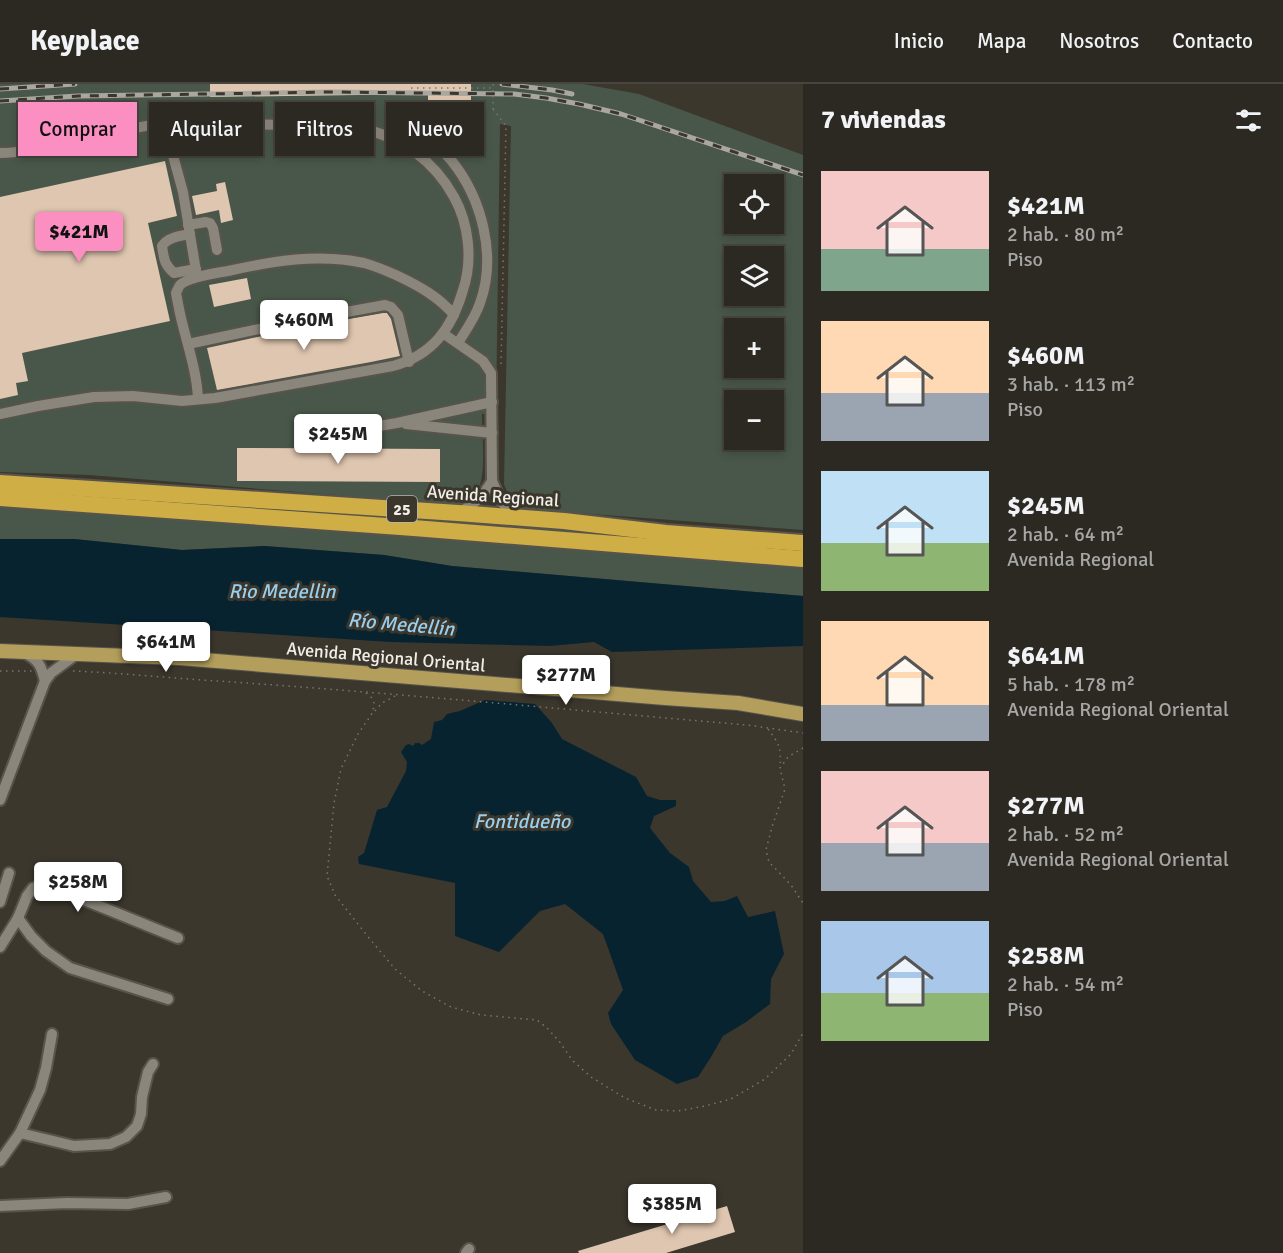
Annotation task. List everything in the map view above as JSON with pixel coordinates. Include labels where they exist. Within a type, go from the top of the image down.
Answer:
[{"type":"highway","name":"Avenida Regional","points":[[0,483],[458,513],[564,521],[666,533],[803,543]]},
{"type":"highway","name":"Avenida Regional","points":[[0,498],[803,559]]},
{"type":"main road","name":"Avenida Regional Oriental","points":[[0,651],[204,660],[738,703],[803,714]]},
{"type":"street","points":[[0,153],[21,151],[149,125]]},
{"type":"street","points":[[0,414],[94,397],[133,396],[182,401],[215,398],[393,366],[409,362],[424,353],[444,334],[459,305],[468,265],[465,222],[447,183],[417,153],[399,142],[362,128],[263,125]]},
{"type":"street","points":[[173,156],[183,192],[196,273]]},
{"type":"street","points":[[447,156],[463,177],[482,219],[487,263],[481,301],[473,320],[458,344]]},
{"type":"street","points":[[217,250],[213,228],[210,223],[206,222],[169,239],[162,246],[165,265],[174,273],[196,273],[270,261],[312,258],[365,263],[411,282],[445,304],[454,315]]},
{"type":"street","points":[[196,273],[181,284],[176,293],[198,390],[198,399]]},
{"type":"street","points":[[188,344],[385,305],[391,307],[398,315],[409,362]]},
{"type":"street","points":[[444,334],[483,361],[491,373],[492,481],[501,501],[521,518]]},
{"type":"street","points":[[332,434],[397,423],[492,402]]},
{"type":"street","points":[[397,423],[492,433]]},
{"type":"street","points":[[458,513],[478,501],[492,481]]},
{"type":"street","points":[[1,796],[43,676],[41,666],[34,658],[21,651]]},
{"type":"street","points":[[43,676],[78,653]]},
{"type":"street","points":[[0,902],[9,873]]},
{"type":"street","points":[[0,948],[18,918],[27,896],[33,888],[41,885],[50,886],[178,938]]},
{"type":"street","points":[[18,918],[46,951],[70,968],[168,999]]},
{"type":"street","points":[[0,1161],[20,1133],[40,1090],[52,1034]]},
{"type":"street","points":[[20,1133],[74,1146],[110,1144],[126,1137],[137,1125],[148,1071],[153,1064]]},
{"type":"street","points":[[0,1206],[67,1203],[128,1204],[166,1197]]},
{"type":"path","points":[[493,84],[494,109],[506,126],[501,373]]},
{"type":"path","points":[[411,88],[493,88]]},
{"type":"path","points":[[54,670],[365,692],[803,733]]},
{"type":"path","points":[[0,671],[43,676]]},
{"type":"path","points":[[365,692],[374,703],[373,712]]},
{"type":"path","points":[[395,695],[373,712],[357,734],[341,769],[334,803],[327,876],[335,895],[395,969],[422,991],[451,1007],[502,1017],[537,1020],[559,1041],[572,1060],[591,1077],[625,1098],[656,1110],[678,1111],[731,1099],[765,1079],[791,1054],[803,1033]]},
{"type":"path","points":[[767,728],[776,739],[781,751],[780,768],[785,789],[771,827],[766,849],[769,862],[791,885],[803,903]]},
{"type":"path","points":[[780,768],[788,757],[803,748]]},
{"type":"green space","points":[[0,84],[583,84],[639,94],[803,155],[803,530],[525,509],[510,500],[504,484],[511,126],[500,124],[496,413],[482,414],[481,481],[473,495],[458,505],[89,475],[0,472]]},
{"type":"green space","points":[[0,506],[71,508],[803,565],[803,596],[452,566],[384,555],[264,546],[182,550],[74,539],[0,539]]},
{"type":"water","name":"Rio Medellin","points":[[0,539],[74,539],[182,550],[264,546],[384,555],[452,566],[803,596],[803,646],[612,652],[594,642],[550,646],[391,642],[0,617]]},
{"type":"water","name":"Fontidueño","points":[[485,700],[535,704],[552,723],[562,739],[636,777],[647,796],[660,800],[676,800],[676,806],[654,816],[650,828],[670,853],[689,867],[693,881],[711,902],[725,901],[737,896],[748,917],[775,911],[784,954],[771,979],[770,1004],[723,1036],[698,1077],[677,1084],[635,1060],[611,1024],[608,1013],[623,990],[603,934],[565,904],[540,911],[499,952],[455,936],[455,883],[359,864],[358,857],[364,853],[377,810],[387,807],[406,771],[407,762],[401,752],[406,745],[413,746],[419,743],[422,745],[431,739],[434,722],[442,720],[447,714]]},
{"type":"building","points":[[210,84],[471,84],[471,100],[428,100],[428,94],[210,97]]},
{"type":"building","points":[[165,161],[177,216],[148,223],[170,321],[22,353],[28,381],[16,383],[18,395],[0,399],[0,197]]},
{"type":"building","points":[[225,182],[233,220],[221,223],[219,210],[196,215],[192,196],[217,191],[216,184]]},
{"type":"building","points":[[247,278],[251,299],[214,307],[209,285]]},
{"type":"building","points":[[387,313],[391,319],[400,356],[217,390],[207,348],[303,327]]},
{"type":"building","points":[[237,448],[440,449],[440,482],[237,481]]},
{"type":"building","points":[[727,1206],[735,1232],[666,1253],[579,1253],[578,1251]]},
{"type":"railway","points":[[0,89],[75,84]]},
{"type":"railway","points":[[502,84],[572,94]]},
{"type":"railway","points":[[0,101],[78,96],[331,92],[514,94],[579,104],[621,114],[803,175]]},
{"type":"water label","name":"Río Medellín","points":[[401,624]]}]
